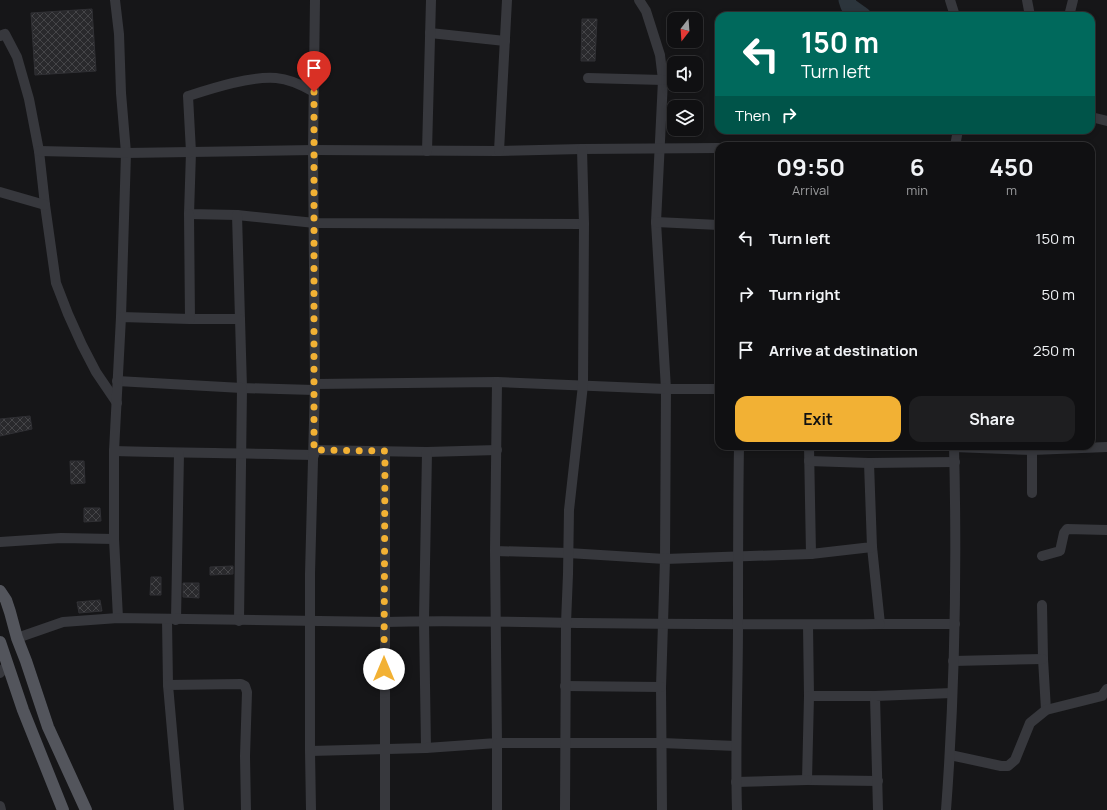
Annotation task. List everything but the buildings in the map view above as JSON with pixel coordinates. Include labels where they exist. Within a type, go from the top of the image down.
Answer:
[{"type":"main road","points":[[0,591],[6,600],[17,638],[48,727],[86,810]]},
{"type":"main road","points":[[0,642],[4,668],[23,710],[63,810]]},
{"type":"street","points":[[115,0],[119,34],[121,93],[126,153],[121,317],[114,451],[114,539],[118,618]]},
{"type":"street","points":[[311,810],[310,621],[315,387],[315,0]]},
{"type":"street","points":[[427,151],[431,0]]},
{"type":"street","points":[[499,151],[507,0]]},
{"type":"street","points":[[639,0],[646,11],[658,48],[663,80],[661,148],[656,222],[666,389],[664,624],[661,687],[662,810]]},
{"type":"street","points":[[950,0],[954,12]]},
{"type":"street","points":[[1027,0],[1029,12]]},
{"type":"street","points":[[1070,12],[1073,0]]},
{"type":"street","points":[[2,33],[17,57],[27,92],[39,151],[56,283],[82,345],[96,372],[117,403]]},
{"type":"street","points":[[430,34],[505,41]]},
{"type":"street","points":[[190,319],[189,214],[191,152],[188,96],[217,87],[265,78],[277,78],[294,82],[314,92]]},
{"type":"street","points":[[588,78],[663,80]]},
{"type":"street","points":[[1095,118],[1107,121]]},
{"type":"street","points":[[39,151],[126,153],[314,150],[499,151],[715,148]]},
{"type":"street","points":[[565,810],[565,686],[569,510],[583,385],[584,224],[582,149]]},
{"type":"street","points":[[0,192],[45,206]]},
{"type":"street","points":[[189,214],[237,215],[315,223],[584,224]]},
{"type":"street","points":[[237,215],[242,388],[239,621]]},
{"type":"street","points":[[656,222],[715,225]]},
{"type":"street","points":[[121,317],[240,319]]},
{"type":"street","points":[[117,381],[242,388],[497,382],[666,389],[715,389]]},
{"type":"street","points":[[497,382],[495,552],[497,810]]},
{"type":"street","points":[[1095,447],[1107,447]]},
{"type":"street","points":[[114,451],[241,453],[497,450]]},
{"type":"street","points":[[737,810],[737,557],[739,450]]},
{"type":"street","points":[[809,450],[811,554]]},
{"type":"street","points":[[946,810],[950,755],[955,624],[954,450]]},
{"type":"street","points":[[1032,493],[1035,450]]},
{"type":"street","points":[[385,451],[385,810]]},
{"type":"street","points":[[426,452],[424,621],[426,748]]},
{"type":"street","points":[[179,453],[168,685],[179,810]]},
{"type":"street","points":[[809,461],[869,463],[955,462]]},
{"type":"street","points":[[869,463],[872,547],[880,624]]},
{"type":"street","points":[[1042,556],[1060,551],[1064,532],[1067,529],[1107,530]]},
{"type":"street","points":[[0,542],[61,538],[114,539]]},
{"type":"street","points":[[495,552],[568,553],[665,559],[811,554],[872,547]]},
{"type":"street","points":[[1042,605],[1042,659],[1046,710]]},
{"type":"street","points":[[17,638],[63,622],[118,618],[239,621],[496,621],[738,625],[955,624]]},
{"type":"street","points":[[807,780],[809,696],[808,625]]},
{"type":"street","points":[[953,661],[1042,659]]},
{"type":"street","points":[[168,685],[240,684],[245,686],[247,692],[245,756],[246,810]]},
{"type":"street","points":[[565,686],[661,687]]},
{"type":"street","points":[[950,755],[1001,766],[1008,766],[1015,760],[1030,723],[1046,710],[1102,696],[1107,689]]},
{"type":"street","points":[[809,696],[875,696],[952,693]]},
{"type":"street","points":[[875,696],[878,810]]},
{"type":"street","points":[[310,751],[426,748],[497,743],[565,742],[662,743],[736,746]]},
{"type":"street","points":[[736,782],[807,780],[878,781]]},
{"type":"street","points":[[0,806],[1,810]]},
{"type":"waterway","points":[[847,0],[849,6],[857,12]]},
{"type":"route","points":[[314,92],[314,450],[385,451],[384,669]]}]
